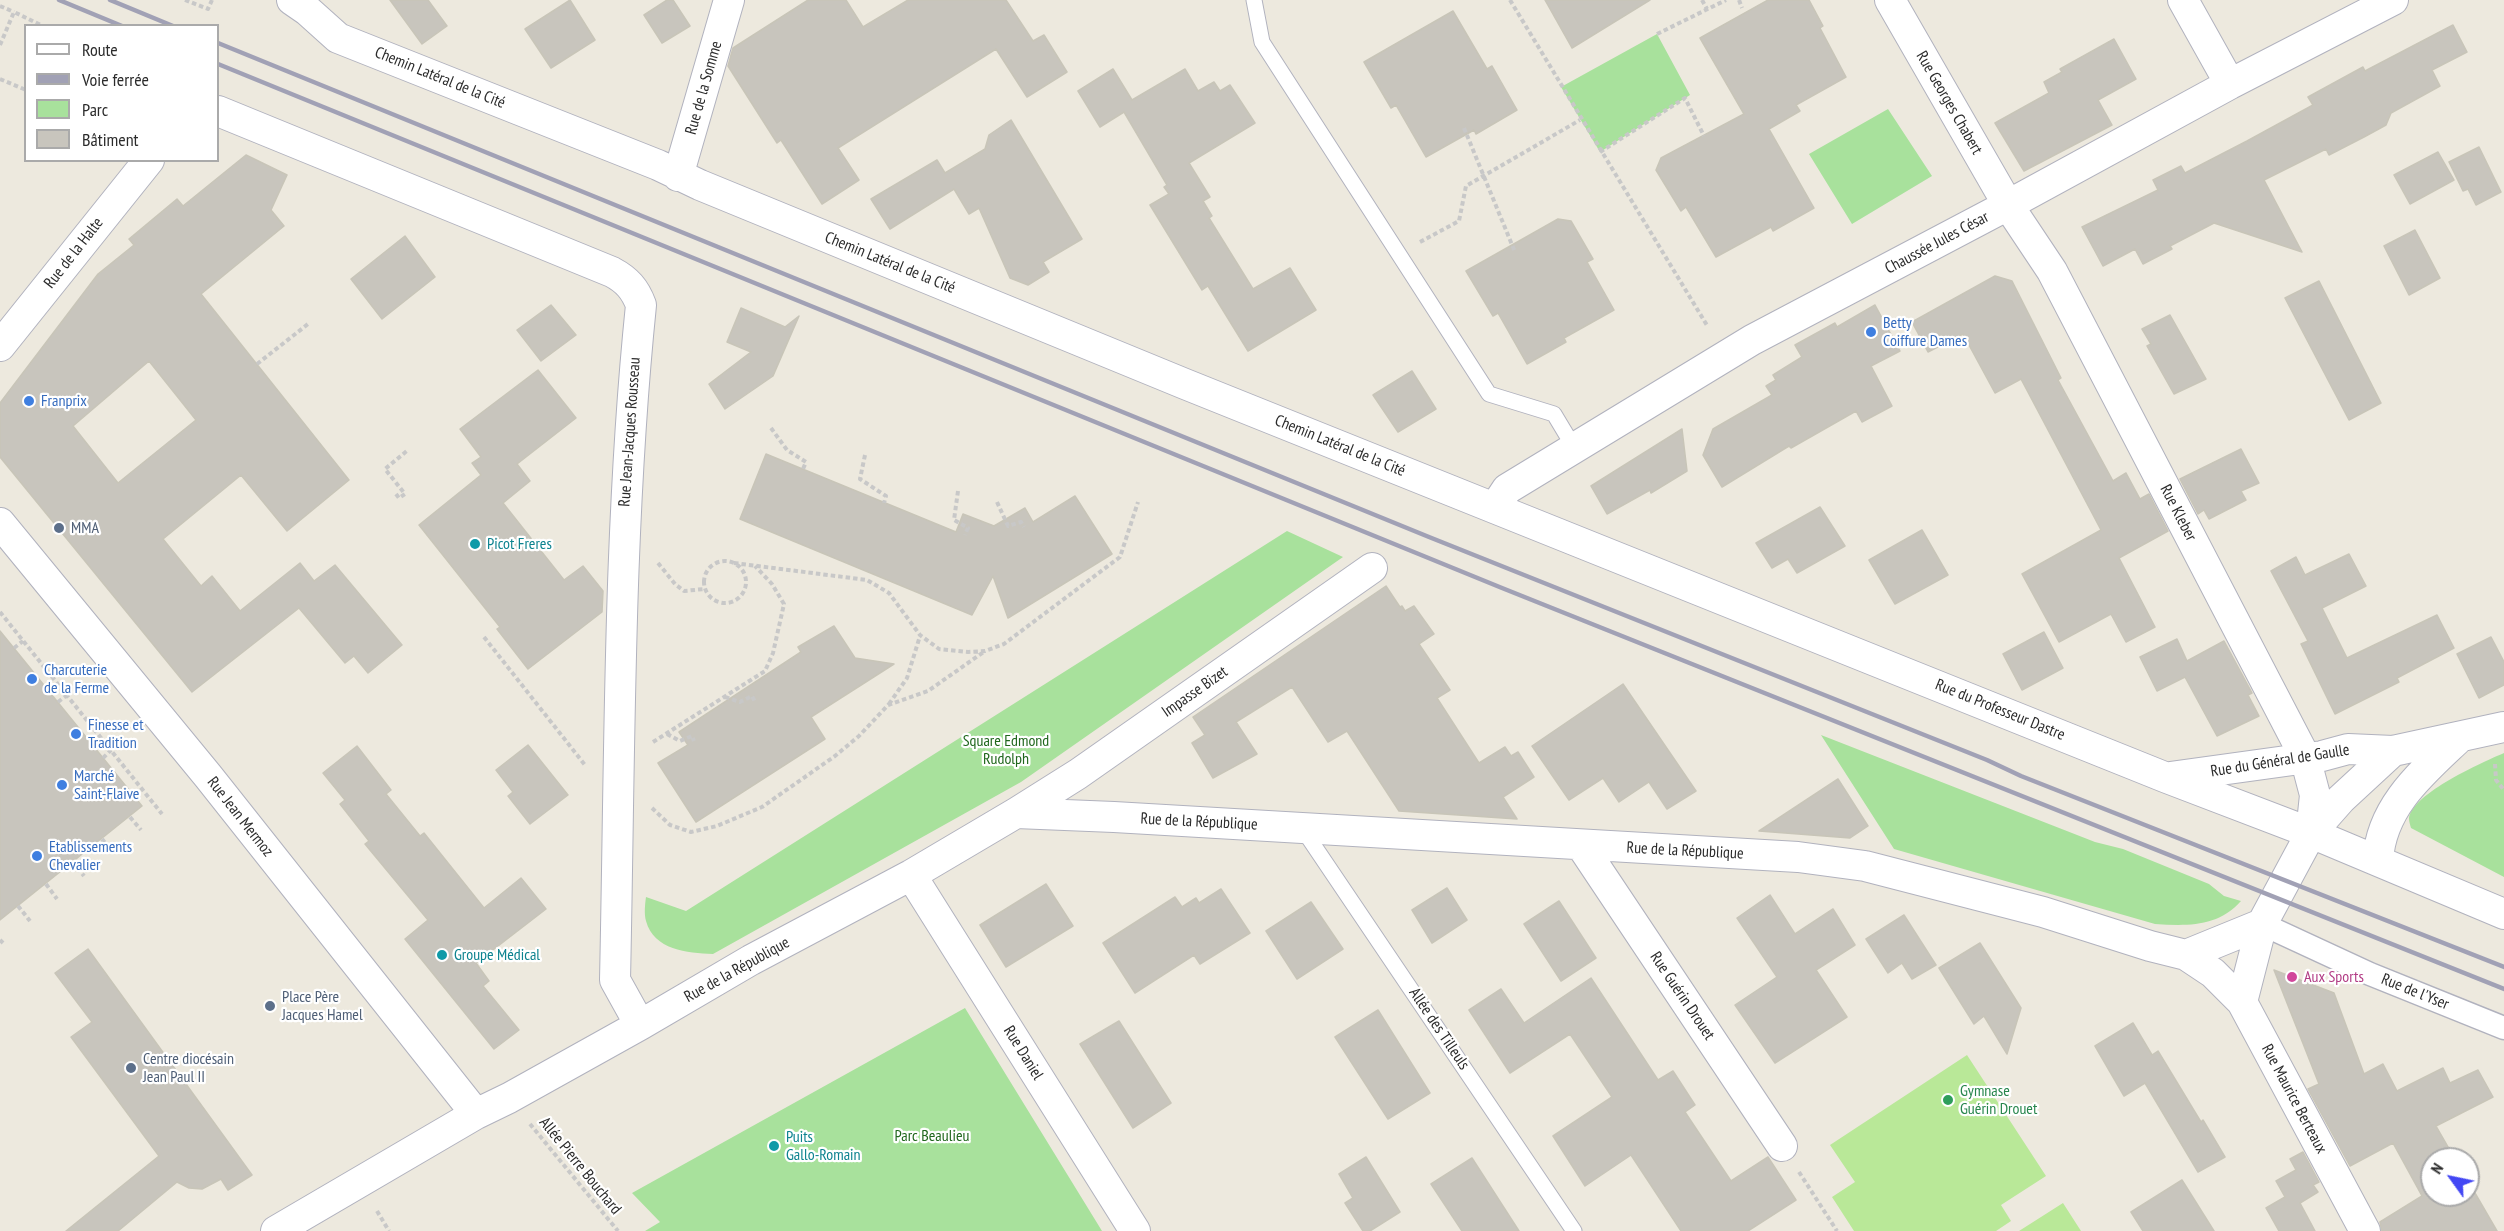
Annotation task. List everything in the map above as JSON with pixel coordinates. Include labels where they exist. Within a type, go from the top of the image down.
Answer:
[{"type":"street","name":"Chemin Latéral de la Cité","points":[[294,0],[338,38],[658,165],[678,176],[1196,388],[1495,507]]},
{"type":"street","name":"Rue de la Somme","points":[[678,176],[729,0]]},
{"type":"street","name":"Rue Georges Chabert","points":[[1890,0],[2008,205]]},
{"type":"street","points":[[2183,0],[2230,84]]},
{"type":"street","name":"Chaussée Jules César","points":[[1495,507],[1507,489],[1752,340],[2008,205],[2230,84],[2393,0]]},
{"type":"street","name":"Rue Jean-Jacques Rousseau","points":[[219,111],[612,272],[635,291],[641,305],[631,396],[624,508],[615,980],[640,1025]]},
{"type":"street","name":"Rue de la Halte","points":[[0,346],[147,162]]},
{"type":"street","name":"Rue Kleber","points":[[2008,205],[2052,271],[2305,757],[2315,795],[2311,833]]},
{"type":"street","name":"Rue du Professeur Dastre","points":[[1495,507],[2167,778],[2378,860],[2504,914]]},
{"type":"street","name":"Rue Jean Mermoz","points":[[0,523],[208,777],[476,1114]]},
{"type":"street","name":"Impasse Bizet","points":[[1017,813],[1078,774],[1372,568]]},
{"type":"street","name":"Rue du Général de Gaulle","points":[[2167,778],[2348,749],[2393,751],[2504,727]]},
{"type":"street","points":[[2378,860],[2382,833],[2393,808],[2410,786],[2460,737]]},
{"type":"street","name":"Rue du Général de Gaulle","points":[[2241,1002],[2262,924],[2311,833],[2341,799],[2393,751]]},
{"type":"street","name":"Rue de la République","points":[[276,1231],[476,1114],[640,1025],[751,960],[911,875],[1017,813],[1798,857],[1865,866],[2043,912],[2186,955],[2213,973]]},
{"type":"street","name":"Rue Guérin Drouet","points":[[1581,845],[1782,1146]]},
{"type":"street","name":"Rue Daniel","points":[[911,875],[1135,1231]]},
{"type":"street","points":[[2186,955],[2262,924]]},
{"type":"street","name":"Rue de l'Yser","points":[[2262,924],[2370,974],[2504,1028]]},
{"type":"street","name":"Rue Maurice Berteaux","points":[[2213,973],[2241,1002],[2365,1231]]},
{"type":"lane","points":[[1254,0],[1262,42],[1489,394],[1554,414],[1575,449]]},
{"type":"lane","name":"Allée des Tilleuls","points":[[1302,828],[1574,1231]]},
{"type":"path","points":[[185,0],[208,9],[212,0]]},
{"type":"path","points":[[1510,0],[1580,120],[1725,356]]},
{"type":"path","points":[[1702,0],[1707,9]]},
{"type":"path","points":[[1657,34],[1726,0]]},
{"type":"path","points":[[1739,0],[1742,8]]},
{"type":"path","points":[[0,6],[39,24]]},
{"type":"path","points":[[0,45],[14,12]]},
{"type":"path","points":[[0,79],[24,90]]},
{"type":"path","points":[[1600,152],[1685,98],[1704,136]]},
{"type":"path","points":[[1398,253],[1459,221],[1466,186],[1580,120]]},
{"type":"path","points":[[1464,128],[1515,252]]},
{"type":"path","points":[[257,364],[308,324]]},
{"type":"path","points":[[771,428],[787,450],[806,462],[803,469]]},
{"type":"path","points":[[396,494],[399,498],[405,494],[384,469],[408,450]]},
{"type":"path","points":[[865,454],[861,480],[886,496],[884,502]]},
{"type":"path","points":[[958,491],[954,520],[968,528],[965,535]]},
{"type":"path","points":[[997,502],[1008,526],[1021,522],[1024,527]]},
{"type":"path","points":[[734,562],[740,567],[746,579],[746,586],[739,598],[719,603],[708,595],[703,582],[708,568],[720,561],[734,562],[867,580],[889,593],[920,635],[939,649],[968,652],[992,650],[1004,644],[1120,557],[1138,502]]},
{"type":"path","points":[[656,561],[675,584],[684,591],[704,589]]},
{"type":"path","points":[[647,737],[648,745],[765,671],[773,653],[784,604],[772,584],[754,565]]},
{"type":"path","points":[[0,612],[162,814]]},
{"type":"path","points":[[650,805],[654,812],[670,825],[691,832],[717,826],[762,807],[835,756],[859,736],[888,705],[907,678],[920,635]]},
{"type":"path","points":[[484,637],[590,771]]},
{"type":"path","points":[[14,648],[23,641]]},
{"type":"path","points":[[888,705],[928,692],[985,651]]},
{"type":"path","points":[[58,702],[67,695]]},
{"type":"path","points":[[725,697],[740,702],[752,696],[755,702]]},
{"type":"path","points":[[667,734],[680,741],[692,736],[694,741]]},
{"type":"path","points":[[103,758],[111,750]]},
{"type":"path","points":[[2495,762],[2496,780],[2504,790]]},
{"type":"path","points":[[130,817],[141,830]]},
{"type":"path","points":[[102,839],[113,853]]},
{"type":"path","points":[[73,862],[84,876]]},
{"type":"path","points":[[46,884],[57,898]]},
{"type":"path","points":[[18,906],[30,921]]},
{"type":"path","name":"Allée Pierre Bouchard","points":[[528,1122],[618,1231]]},
{"type":"path","points":[[1782,1146],[1837,1231]]},
{"type":"green space","points":[[1657,34],[1690,95],[1600,152],[1561,87]]},
{"type":"green space","points":[[1888,109],[1932,176],[1852,224],[1809,154]]},
{"type":"green space","name":"Square Edmond Rudolph","points":[[1287,531],[1343,557],[1021,782],[713,954],[673,948],[664,944],[650,931],[645,915],[646,897],[686,911]]},
{"type":"green space","points":[[1821,735],[2095,842],[2123,849],[2209,884],[2224,896],[2241,901],[2222,916],[2202,923],[2155,924],[1894,849]]},
{"type":"green space","points":[[2504,753],[2504,877],[2411,828],[2409,818],[2413,808],[2435,789]]},
{"type":"green space","name":"Parc Beaulieu","points":[[965,1008],[1102,1231],[645,1231],[660,1222],[632,1193]]},
{"type":"green space","name":"Gymnase Guérin Drouet","points":[[1967,1055],[2046,1176],[2001,1205],[2011,1221],[1996,1231],[1854,1231],[1832,1197],[1855,1182],[1830,1145]]},
{"type":"green space","points":[[2063,1203],[2081,1231],[2019,1231]]},
{"type":"building","points":[[390,0],[428,0],[447,26],[422,44]]},
{"type":"building","points":[[570,0],[595,40],[551,68],[525,29]]},
{"type":"building","points":[[667,0],[673,0],[690,26],[662,43],[644,15]]},
{"type":"building","points":[[808,0],[846,0],[863,27],[908,0],[1006,0],[1033,41],[1044,35],[1067,72],[1027,97],[996,49],[838,148],[859,180],[822,204],[781,140],[777,143],[728,66],[733,48]]},
{"type":"building","points":[[1545,0],[1650,0],[1572,48]]},
{"type":"building","points":[[1768,0],[1809,0],[1823,26],[1820,28],[1846,77],[1796,105],[1800,111],[1769,129],[1814,208],[1773,231],[1771,227],[1716,257],[1686,207],[1681,211],[1656,170],[1661,158],[1744,114],[1700,38]]},
{"type":"building","points":[[1453,11],[1487,69],[1492,66],[1517,110],[1476,134],[1474,130],[1426,157],[1396,105],[1391,108],[1364,62]]},
{"type":"building","points":[[2453,25],[2467,52],[2432,70],[2440,86],[2391,113],[2386,125],[2364,137],[2329,155],[2326,149],[2264,180],[2302,252],[2214,223],[2170,246],[2172,249],[2143,264],[2135,249],[2103,266],[2082,227],[2158,190],[2153,180],[2181,166],[2185,173],[2247,141],[2313,105],[2308,97],[2363,67],[2365,71]]},
{"type":"building","points":[[2114,39],[2136,79],[2098,100],[2112,125],[2024,171],[1995,123],[2049,93],[2044,82],[2062,72],[2060,69]]},
{"type":"building","points":[[1113,69],[1132,100],[1185,69],[1198,91],[1214,82],[1220,91],[1230,85],[1255,123],[1189,163],[1210,197],[1203,201],[1212,216],[1209,218],[1253,289],[1290,268],[1316,310],[1248,351],[1208,286],[1202,290],[1150,205],[1169,194],[1164,187],[1167,185],[1124,112],[1100,127],[1078,91]]},
{"type":"building","points":[[1011,120],[1082,239],[1043,262],[1049,272],[1028,285],[1010,278],[979,208],[969,214],[954,189],[890,229],[871,199],[937,160],[945,173],[985,149],[989,135]]},
{"type":"building","points":[[2479,147],[2501,192],[2476,205],[2468,189],[2463,191],[2449,162]]},
{"type":"building","points":[[2438,152],[2454,180],[2410,204],[2394,175]]},
{"type":"building","points":[[246,155],[287,175],[271,210],[284,226],[201,294],[349,480],[287,531],[241,475],[163,539],[201,586],[212,576],[240,611],[300,563],[314,581],[335,565],[402,645],[368,673],[354,656],[345,663],[299,608],[192,692],[0,457],[0,403],[98,274],[134,245],[129,239],[177,199],[183,206]],"holes":[[[149,361],[196,420],[118,483],[73,426]]]},
{"type":"building","points":[[1558,219],[1571,221],[1593,259],[1587,262],[1614,310],[1564,338],[1566,342],[1527,364],[1498,313],[1493,316],[1466,271]]},
{"type":"building","points":[[2415,230],[2440,278],[2409,295],[2384,246]]},
{"type":"building","points":[[405,236],[435,277],[382,319],[351,279]]},
{"type":"building","points":[[1995,276],[2012,281],[2061,378],[2058,380],[2113,481],[2126,473],[2140,499],[2149,494],[2168,531],[2119,558],[2155,627],[2126,642],[2111,614],[2059,642],[2022,574],[2101,530],[2021,379],[1995,393],[1963,334],[1928,352],[1912,322]]},
{"type":"building","points":[[2319,281],[2381,403],[2349,420],[2285,298]]},
{"type":"building","points":[[551,305],[576,335],[541,361],[517,330]]},
{"type":"building","points":[[1875,305],[1900,351],[1871,366],[1892,406],[1862,422],[1856,411],[1791,448],[1789,446],[1722,487],[1703,455],[1713,429],[1772,395],[1766,386],[1776,380],[1773,375],[1802,357],[1795,345],[1835,323],[1837,327]]},
{"type":"building","points":[[741,308],[785,327],[799,316],[773,376],[725,409],[709,384],[751,352],[727,342]]},
{"type":"building","points":[[2170,315],[2206,379],[2174,394],[2147,346],[2151,344],[2142,329]]},
{"type":"building","points":[[538,370],[576,418],[517,464],[530,481],[503,503],[564,580],[583,566],[603,591],[602,612],[528,669],[497,629],[500,627],[419,525],[481,475],[472,463],[481,457],[460,429]]},
{"type":"building","points":[[1412,371],[1436,409],[1398,432],[1373,395]]},
{"type":"building","points":[[1682,429],[1687,471],[1651,493],[1650,490],[1607,514],[1591,486]]},
{"type":"building","points":[[2241,449],[2259,483],[2241,491],[2246,500],[2209,519],[2204,510],[2198,514],[2180,479]]},
{"type":"building","points":[[766,454],[956,532],[963,514],[994,526],[1025,508],[1033,522],[1075,496],[1112,554],[1008,618],[993,576],[972,615],[740,519]]},
{"type":"building","points":[[1820,507],[1845,546],[1797,573],[1788,559],[1772,568],[1756,543]]},
{"type":"building","points":[[1922,530],[1948,575],[1895,604],[1869,560]]},
{"type":"building","points":[[2349,554],[2366,586],[2322,608],[2347,658],[2437,615],[2454,648],[2397,678],[2399,682],[2335,714],[2301,644],[2308,641],[2271,571],[2296,557],[2305,575]]},
{"type":"building","points":[[1386,586],[1405,611],[1414,606],[1434,634],[1419,644],[1450,690],[1437,698],[1479,763],[1505,747],[1511,756],[1518,752],[1534,777],[1503,797],[1517,819],[1399,811],[1347,731],[1328,742],[1292,687],[1236,722],[1257,754],[1213,778],[1192,743],[1205,735],[1193,717]]},
{"type":"building","points":[[834,626],[855,658],[894,664],[811,717],[825,739],[696,822],[658,763],[688,745],[679,732],[801,652],[798,647]]},
{"type":"building","name":"Marché Saint-Flaive","points":[[0,631],[142,806],[0,920]]},
{"type":"building","points":[[2044,632],[2063,668],[2022,690],[2003,654]]},
{"type":"building","points":[[2491,637],[2504,662],[2504,685],[2479,698],[2457,654]]},
{"type":"building","points":[[2177,639],[2187,661],[2224,641],[2252,693],[2248,695],[2259,716],[2217,736],[2185,677],[2157,691],[2140,657]]},
{"type":"building","points":[[1623,684],[1696,791],[1667,809],[1649,782],[1619,802],[1603,778],[1569,800],[1532,746]]},
{"type":"building","points":[[528,745],[568,795],[530,824],[508,796],[513,792],[496,770]]},
{"type":"building","points":[[357,746],[391,790],[386,794],[420,836],[424,833],[484,908],[521,878],[546,909],[476,963],[489,981],[483,986],[519,1030],[494,1049],[405,939],[428,920],[365,844],[369,841],[340,804],[345,800],[323,773]]},
{"type":"building","points":[[1838,779],[1868,826],[1850,838],[1759,831]]},
{"type":"building","points":[[1046,884],[1073,926],[1006,967],[980,925]]},
{"type":"building","points":[[1447,888],[1467,920],[1432,943],[1412,910]]},
{"type":"building","points":[[1221,889],[1250,933],[1200,964],[1194,955],[1135,993],[1103,943],[1175,897],[1182,907],[1196,898],[1199,903]]},
{"type":"building","points":[[1770,895],[1795,934],[1833,909],[1855,945],[1816,970],[1847,1017],[1775,1063],[1735,1005],[1777,977],[1737,918]]},
{"type":"building","points":[[1559,901],[1596,958],[1561,981],[1524,924]]},
{"type":"building","points":[[1311,902],[1343,949],[1297,979],[1266,931]]},
{"type":"building","points":[[1904,915],[1936,965],[1912,979],[1902,963],[1888,973],[1866,939]]},
{"type":"building","points":[[1980,943],[2021,1008],[2007,1054],[1984,1016],[1974,1024],[1939,968]]},
{"type":"building","name":"Centre diocésain Jean Paul II","points":[[88,949],[252,1175],[228,1190],[221,1179],[202,1189],[189,1188],[177,1182],[118,1231],[66,1231],[159,1156],[71,1037],[92,1022],[55,973]]},
{"type":"building","points":[[2274,970],[2334,993],[2364,1074],[2383,1064],[2397,1091],[2443,1068],[2450,1083],[2478,1070],[2493,1097],[2436,1126],[2448,1147],[2420,1147],[2420,1192],[2393,1143],[2350,1166],[2308,1089],[2319,1084]]},
{"type":"building","points":[[1591,978],[1658,1080],[1673,1071],[1695,1105],[1685,1112],[1731,1181],[1768,1157],[1796,1200],[1748,1231],[1681,1231],[1631,1155],[1585,1186],[1553,1136],[1612,1097],[1570,1034],[1510,1073],[1469,1010],[1501,989],[1524,1023]]},
{"type":"building","points":[[1378,1010],[1430,1093],[1388,1119],[1335,1037]]},
{"type":"building","points":[[1119,1021],[1171,1103],[1133,1128],[1080,1044]]},
{"type":"building","points":[[2133,1023],[2152,1055],[2158,1051],[2225,1157],[2198,1172],[2145,1083],[2124,1096],[2095,1046]]},
{"type":"building","points":[[2303,1152],[2319,1182],[2313,1185],[2318,1192],[2300,1203],[2315,1231],[2279,1231],[2266,1208],[2285,1197],[2276,1181],[2296,1170],[2290,1159]]},
{"type":"building","points":[[1366,1157],[1400,1212],[1370,1231],[1363,1231],[1345,1203],[1353,1198],[1339,1174]]},
{"type":"building","points":[[1472,1158],[1519,1231],[1462,1231],[1431,1184]]},
{"type":"building","points":[[2182,1180],[2214,1231],[2143,1231],[2131,1212]]},
{"type":"building","points":[[2420,1197],[2420,1207],[2480,1207],[2480,1202],[2497,1231],[2382,1231],[2380,1222]]},
{"type":"railway","points":[[59,0],[117,24]]},
{"type":"railway","points":[[110,0],[168,24]]},
{"type":"railway","points":[[219,43],[1429,537],[1987,760],[2021,776],[2504,967]]},
{"type":"railway","points":[[219,64],[1502,588],[2504,989]]},
{"type":"place","name":"Betty Coiffure Dames","points":[[1871,332]]},
{"type":"place","name":"Franprix","points":[[29,401]]},
{"type":"place","name":"MMA","points":[[59,528]]},
{"type":"place","name":"Picot Freres","points":[[475,544]]},
{"type":"place","name":"Charcuterie de la Ferme","points":[[32,679]]},
{"type":"place","name":"Finesse et Tradition","points":[[76,734]]},
{"type":"place","name":"Marché Saint-Flaive","points":[[62,785]]},
{"type":"place","name":"Etablissements Chevalier","points":[[37,856]]},
{"type":"place","name":"Groupe Médical","points":[[442,955]]},
{"type":"place","name":"Aux Sports","points":[[2292,977]]},
{"type":"place","name":"Place Père Jacques Hamel","points":[[270,1006]]},
{"type":"place","name":"Centre diocésain Jean Paul II","points":[[131,1068]]},
{"type":"place","name":"Gymnase Guérin Drouet","points":[[1948,1100]]},
{"type":"place","name":"Puits Gallo-Romain","points":[[774,1146]]}]
